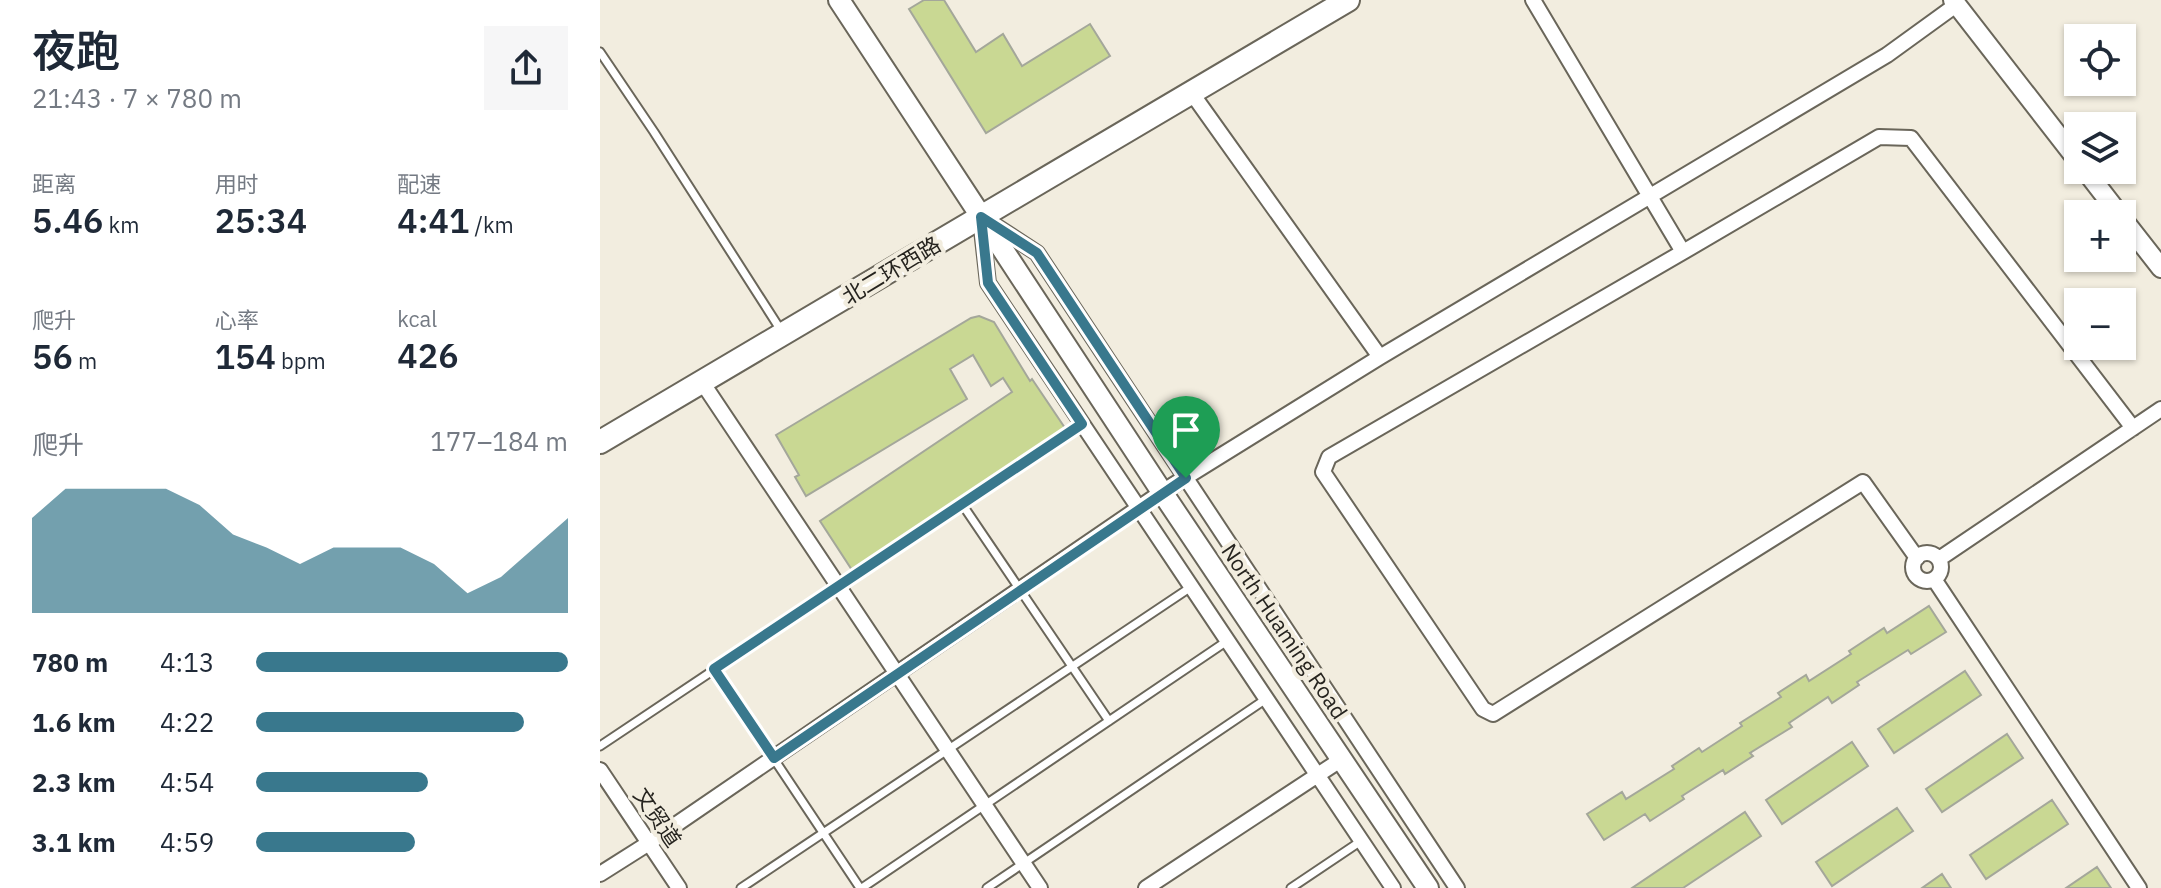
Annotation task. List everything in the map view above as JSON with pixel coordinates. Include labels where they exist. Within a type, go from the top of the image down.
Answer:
[{"type":"highway","name":"北二环西路","points":[[600,442],[1348,0]]},
{"type":"main road","name":"North Huaming Road","points":[[839,0],[1162,492],[1428,888]]},
{"type":"main road","points":[[1954,2],[2064,143]]},
{"type":"main road","points":[[2096,184],[2108,200]]},
{"type":"main road","points":[[2136,236],[2161,268]]},
{"type":"street","points":[[1533,0],[1683,252]]},
{"type":"street","points":[[600,874],[1162,492],[1380,357],[1887,55],[1954,2]]},
{"type":"street","points":[[1191,92],[1380,357]]},
{"type":"street","points":[[1917,558],[1863,482],[1493,714],[1483,709],[1323,472],[1329,457],[1879,137],[1911,138],[2133,428]]},
{"type":"street","points":[[981,217],[988,283],[1393,888]]},
{"type":"street","points":[[981,217],[1037,253],[1457,888]]},
{"type":"street","points":[[702,382],[1040,888]]},
{"type":"street","points":[[1939,559],[2161,409]]},
{"type":"street","points":[[1928,553],[1939,559],[1941,568],[1934,579],[1922,580],[1915,574],[1917,558],[1928,553]]},
{"type":"street","points":[[1934,579],[2139,888]]},
{"type":"street","points":[[1146,888],[1342,759]]},
{"type":"street","name":"文贸道","points":[[600,770],[679,888]]},
{"type":"lane","points":[[600,52],[783,334]]},
{"type":"lane","points":[[600,746],[1082,424]]},
{"type":"lane","points":[[962,504],[1109,721]]},
{"type":"lane","points":[[741,888],[1191,587]]},
{"type":"lane","points":[[714,669],[861,888],[1227,641]]},
{"type":"lane","points":[[987,888],[1266,699]]},
{"type":"lane","points":[[1291,888],[1361,841]]},
{"type":"building","points":[[924,0],[944,0],[976,52],[1003,34],[1022,66],[1090,24],[1110,56],[986,133],[909,9]]},
{"type":"building","points":[[979,316],[994,322],[1030,381],[1032,379],[1065,428],[852,570],[820,521],[1012,392],[1003,378],[991,386],[973,355],[950,369],[967,399],[806,496],[795,477],[799,475],[776,435]]},
{"type":"building","points":[[1929,606],[1946,632],[1911,654],[1908,650],[1857,682],[1859,685],[1832,703],[1828,697],[1789,723],[1792,727],[1750,753],[1753,756],[1725,774],[1723,770],[1650,821],[1645,814],[1604,840],[1587,814],[1622,792],[1626,799],[1674,769],[1672,766],[1699,748],[1702,752],[1742,726],[1740,723],[1781,697],[1778,693],[1806,675],[1809,681],[1884,628],[1887,633]]},
{"type":"building","points":[[1965,671],[1981,695],[1894,753],[1878,729]]},
{"type":"building","points":[[2007,734],[2023,758],[1942,812],[1926,789]]},
{"type":"building","points":[[1852,742],[1868,766],[1782,824],[1766,800]]},
{"type":"building","points":[[2052,800],[2068,824],[1986,879],[1970,855]]},
{"type":"building","points":[[1897,808],[1913,831],[1832,886],[1816,862]]},
{"type":"building","points":[[1745,812],[1761,836],[1683,888],[1632,888]]},
{"type":"building","points":[[2097,867],[2111,888],[2066,888]]},
{"type":"building","points":[[1942,874],[1951,888],[1922,888]]},
{"type":"route","points":[[981,217],[1037,253],[1186,478],[774,758],[714,669],[1082,424],[988,283],[981,217]]}]
